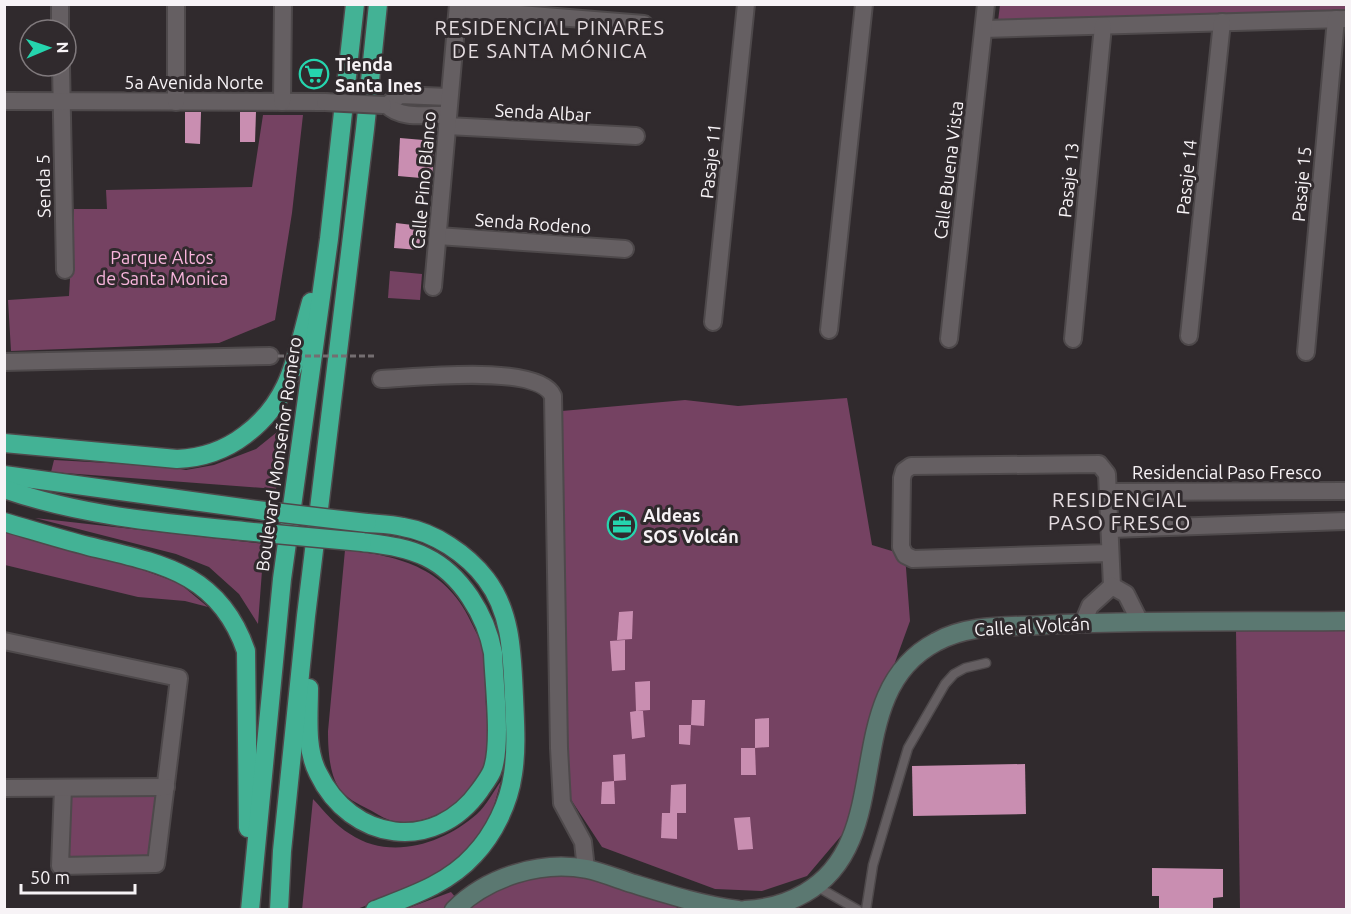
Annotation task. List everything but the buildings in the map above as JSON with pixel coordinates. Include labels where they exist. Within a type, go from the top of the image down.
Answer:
[{"type":"highway","name":"Boulevard Monseñor Romero","points":[[249,909],[282,579],[329,239],[356,4]]},
{"type":"highway","points":[[279,909],[282,851],[306,616],[378,4]]},
{"type":"highway","points":[[4,443],[177,459],[205,455],[232,445],[264,420],[280,399],[287,385],[329,239]]},
{"type":"highway","points":[[4,475],[265,511],[404,527],[435,537],[465,557],[486,578],[504,611],[511,640],[516,734],[513,775],[507,798],[494,827],[476,854],[460,869],[432,887],[375,909]]},
{"type":"highway","points":[[4,489],[38,501],[111,517],[394,546],[426,557],[464,588],[480,612],[491,642],[496,758],[487,780],[470,804],[459,814],[422,831],[393,833],[363,822],[332,797],[317,773],[310,750],[306,616]]},
{"type":"highway","points":[[4,522],[56,538],[153,561],[179,571],[212,595],[228,613],[240,632],[246,651],[249,909]]},
{"type":"street","points":[[176,4],[176,102]]},
{"type":"street","points":[[282,102],[283,4]]},
{"type":"street","name":"Pasaje 11","points":[[713,322],[746,4]]},
{"type":"street","points":[[829,330],[864,4]]},
{"type":"street","name":"Calle Buena Vista","points":[[949,339],[986,4]]},
{"type":"street","points":[[458,7],[644,24]]},
{"type":"street","name":"Calle Pino Blanco","points":[[433,287],[458,7]]},
{"type":"street","points":[[984,29],[1341,19]]},
{"type":"street","name":"Pasaje 15","points":[[1306,352],[1341,19]]},
{"type":"street","name":"Pasaje 14","points":[[1189,336],[1222,22]]},
{"type":"street","name":"Pasaje 13","points":[[1072,339],[1103,26]]},
{"type":"street","name":"Senda 5","points":[[61,78],[65,270]]},
{"type":"street","name":"5a Avenida Norte","points":[[385,105],[400,95],[449,97]]},
{"type":"street","name":"5a Avenida Norte","points":[[4,101],[325,102],[385,105],[402,114],[448,120]]},
{"type":"street","name":"Senda Albar","points":[[448,120],[636,136]]},
{"type":"street","name":"Senda Rodeno","points":[[438,236],[625,249]]},
{"type":"street","points":[[4,362],[274,356]]},
{"type":"street","points":[[381,379],[507,375],[534,382],[551,391],[553,396],[558,726],[562,803],[583,842],[586,869]]},
{"type":"street","name":"Residencial Paso Fresco","points":[[1110,553],[913,559],[905,555],[901,547],[904,471],[911,466],[1099,464],[1107,474],[1112,586]]},
{"type":"street","name":"Residencial Paso Fresco","points":[[1108,492],[1347,491]]},
{"type":"street","points":[[1110,529],[1347,521]]},
{"type":"street","points":[[1083,623],[1090,606],[1112,586],[1126,594],[1140,622]]},
{"type":"street","name":"Calle al Volcán","points":[[744,909],[779,905],[790,901],[816,886],[836,867],[855,833],[880,713],[894,682],[916,655],[936,642],[965,630],[1083,623],[1347,621]]},
{"type":"street","points":[[4,641],[179,678],[156,864],[60,866],[63,788]]},
{"type":"street","points":[[4,788],[166,787]]},
{"type":"street","points":[[454,909],[476,891],[504,878],[548,867],[586,869],[692,905],[738,909]]},
{"type":"lane","points":[[866,909],[873,866],[908,748],[945,684],[954,674],[965,668],[986,663]]},
{"type":"lane","points":[[816,886],[858,909]]},
{"type":"path","points":[[274,356],[375,356]]},
{"type":"green space","points":[[1000,5],[1346,5],[1346,20],[997,29]]},
{"type":"green space","name":"Parque Altos de Santa Monica","points":[[263,115],[303,115],[292,213],[275,320],[219,343],[11,351],[8,300],[69,296],[74,209],[107,209],[106,190],[252,187]]},
{"type":"green space","points":[[390,271],[422,274],[420,300],[388,298]]},
{"type":"green space","points":[[847,398],[872,545],[905,555],[910,621],[864,748],[846,830],[807,876],[762,891],[715,889],[602,847],[566,792],[562,411],[685,400],[738,406]]},
{"type":"green space","points":[[287,424],[276,489],[51,472],[54,460],[162,466],[186,470],[214,465],[256,449]]},
{"type":"green space","points":[[35,518],[264,544],[258,624],[239,594],[209,567],[176,554]]},
{"type":"green space","points":[[4,531],[140,569],[179,583],[208,607],[185,601],[138,597],[5,565]]},
{"type":"green space","points":[[345,550],[386,556],[421,569],[437,578],[463,607],[483,647],[488,737],[485,766],[476,785],[469,793],[450,808],[427,818],[404,822],[386,819],[349,798],[339,788],[333,775],[328,731]]},
{"type":"green space","points":[[1346,627],[1346,909],[1240,909],[1236,630]]},
{"type":"green space","points":[[501,781],[489,823],[461,856],[432,881],[357,909],[302,910],[313,799],[350,834],[366,842],[399,847],[432,841],[463,825],[480,811]]},
{"type":"green space","points":[[69,792],[157,793],[148,855],[69,858]]},
{"type":"green space","points":[[552,873],[593,877],[676,902],[677,909],[464,910],[507,883]]},
{"type":"green space","points":[[451,892],[456,898],[444,909],[403,910]]},
{"type":"place","name":"Tienda Santa Ines","points":[[314,74]]},
{"type":"place","name":"Aldeas SOS Volcán","points":[[622,525]]},
{"type":"district","name":"RESIDENCIAL PINARES DE SANTA MÓNICA","points":[[550,38]]},
{"type":"district","name":"RESIDENCIAL PASO FRESCO","points":[[1120,510]]}]
